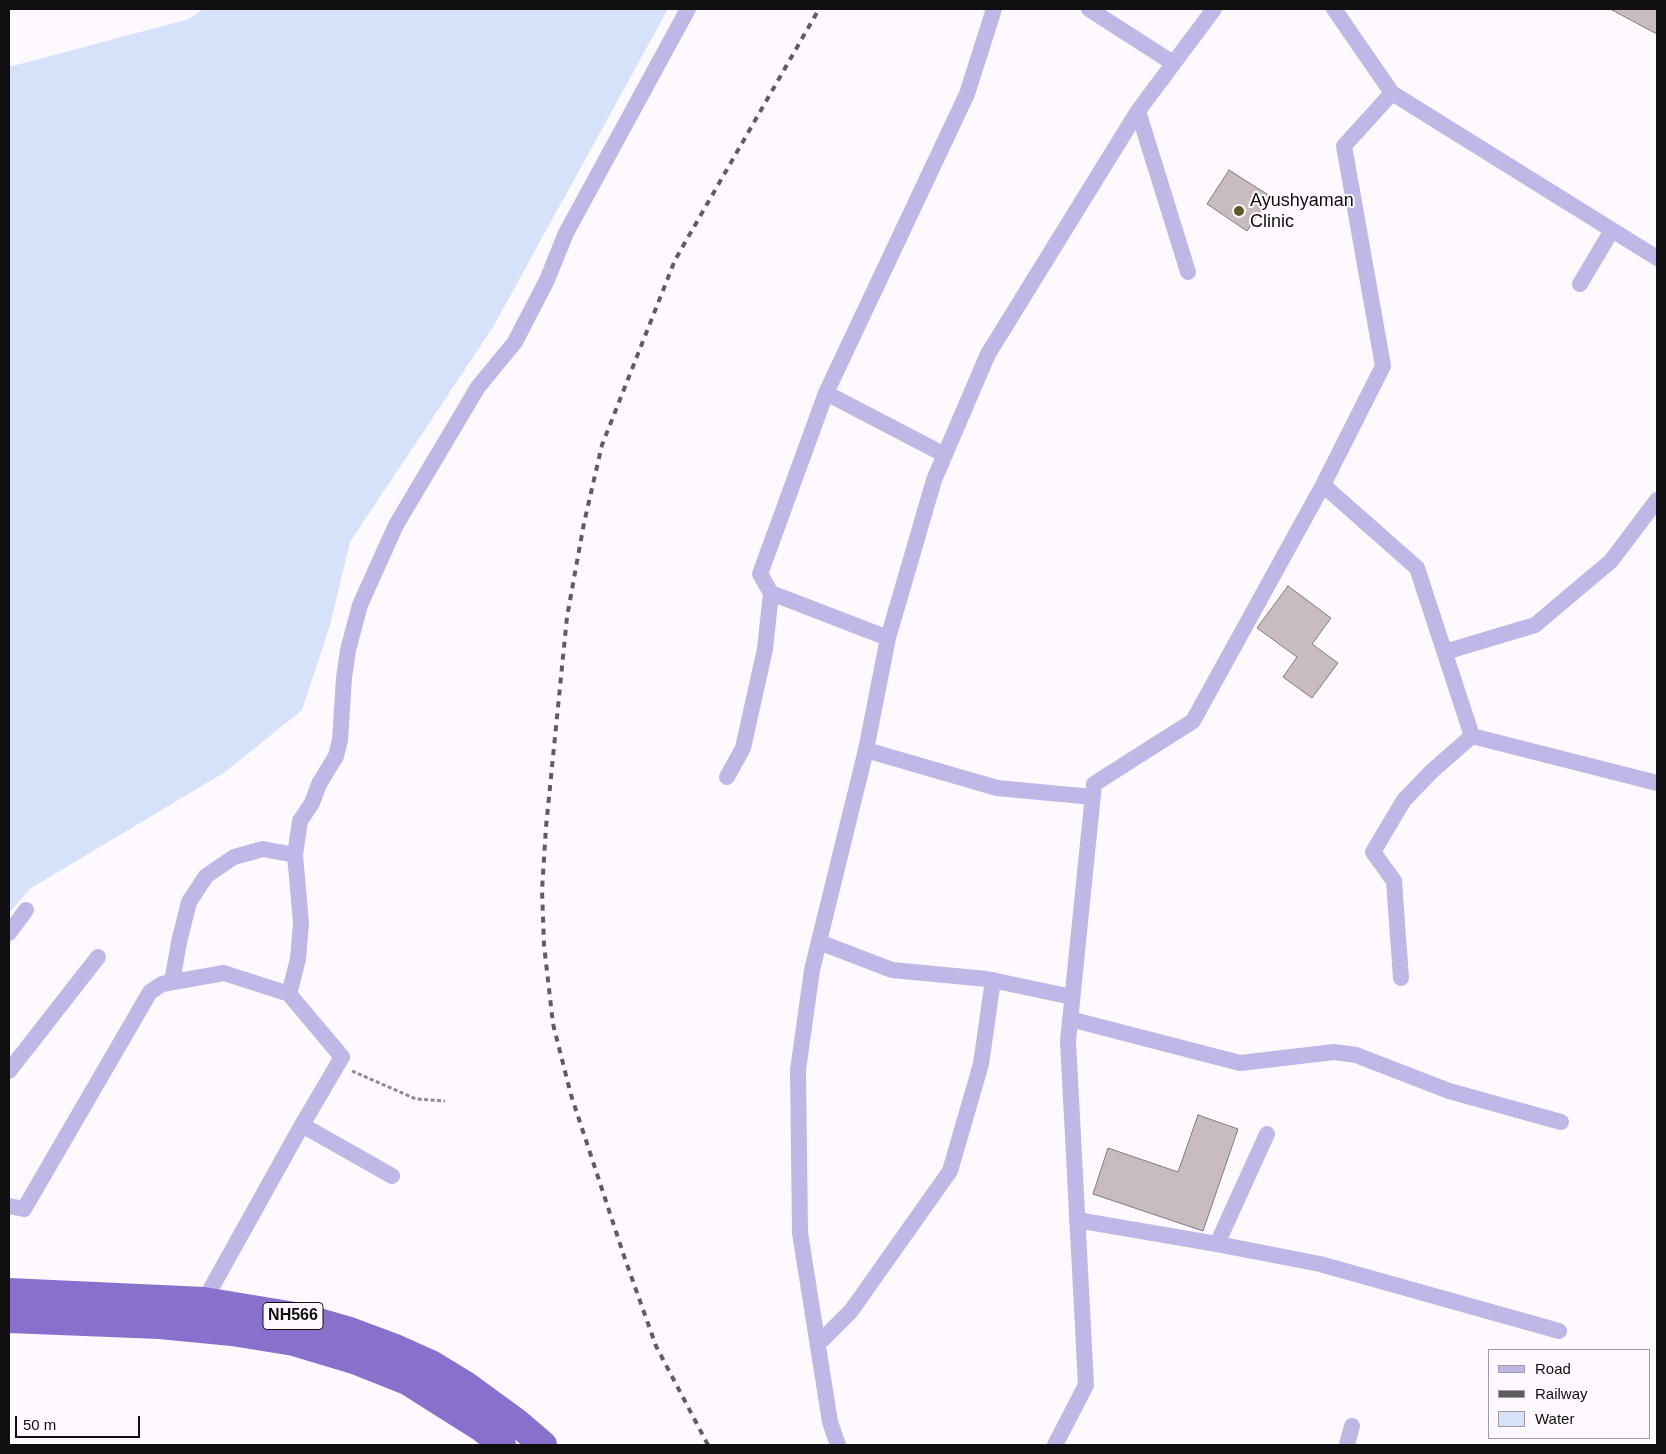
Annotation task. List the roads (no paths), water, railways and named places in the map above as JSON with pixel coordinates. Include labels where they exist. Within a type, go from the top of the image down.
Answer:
[{"type":"highway","name":"NH566","points":[[9,1292],[204,1301],[301,1317],[350,1331],[431,1364],[467,1386],[515,1421],[543,1445]]},
{"type":"highway","name":"NH566","points":[[9,1319],[160,1325],[232,1332],[294,1342],[354,1360],[407,1381],[483,1429],[502,1445]]},
{"type":"street","points":[[289,994],[298,959],[301,923],[295,855],[300,820],[312,802],[319,784],[336,756],[340,740],[344,678],[348,650],[360,605],[396,525],[478,387],[515,342],[547,280],[566,233],[688,9]]},
{"type":"street","points":[[727,777],[743,748],[765,649],[771,593],[760,574],[826,393],[967,94],[994,9]]},
{"type":"street","points":[[1089,9],[1173,63]]},
{"type":"street","points":[[838,1445],[830,1422],[800,1233],[798,1070],[812,970],[866,750],[888,638],[934,480],[988,354],[1138,111],[1214,9]]},
{"type":"street","points":[[1334,9],[1392,93],[1657,258]]},
{"type":"street","points":[[1055,1445],[1086,1385],[1068,1041],[1094,784],[1193,721],[1323,485],[1383,366],[1344,146],[1392,93]]},
{"type":"street","points":[[1138,111],[1188,272]]},
{"type":"street","points":[[1580,284],[1612,230]]},
{"type":"street","points":[[826,393],[945,455]]},
{"type":"street","points":[[1323,485],[1417,568],[1472,736]]},
{"type":"street","points":[[1445,652],[1535,625],[1611,560],[1657,500]]},
{"type":"street","points":[[771,593],[888,638]]},
{"type":"street","points":[[1472,736],[1657,783]]},
{"type":"street","points":[[1400,978],[1394,881],[1373,852],[1404,800],[1472,736]]},
{"type":"street","points":[[866,750],[998,788],[1093,797]]},
{"type":"street","points":[[172,982],[189,902],[206,876],[234,857],[263,849],[295,855]]},
{"type":"street","points":[[9,933],[26,910]]},
{"type":"street","points":[[818,942],[892,970],[993,980],[1072,996]]},
{"type":"street","points":[[9,1071],[98,957]]},
{"type":"street","points":[[9,1206],[24,1208],[150,992],[162,984],[224,973],[289,994],[342,1056],[204,1301]]},
{"type":"street","points":[[818,1344],[851,1311],[950,1172],[981,1064],[993,980]]},
{"type":"street","points":[[1070,1018],[1240,1063],[1334,1052],[1356,1055],[1449,1091],[1561,1122]]},
{"type":"street","points":[[302,1125],[392,1176]]},
{"type":"street","points":[[1217,1244],[1267,1134]]},
{"type":"street","points":[[1077,1220],[1320,1264],[1559,1331]]},
{"type":"street","points":[[1347,1445],[1352,1426]]},
{"type":"water","points":[[203,9],[668,9],[493,327],[350,542],[330,625],[302,710],[225,772],[31,888],[9,913],[9,67],[189,19]]},
{"type":"railway","points":[[708,1445],[656,1346],[571,1095],[553,1024],[544,945],[542,890],[546,827],[567,617],[584,523],[602,445],[675,260],[819,9]]},
{"type":"place","name":"Ayushyaman Clinic","points":[[1239,211]]}]
